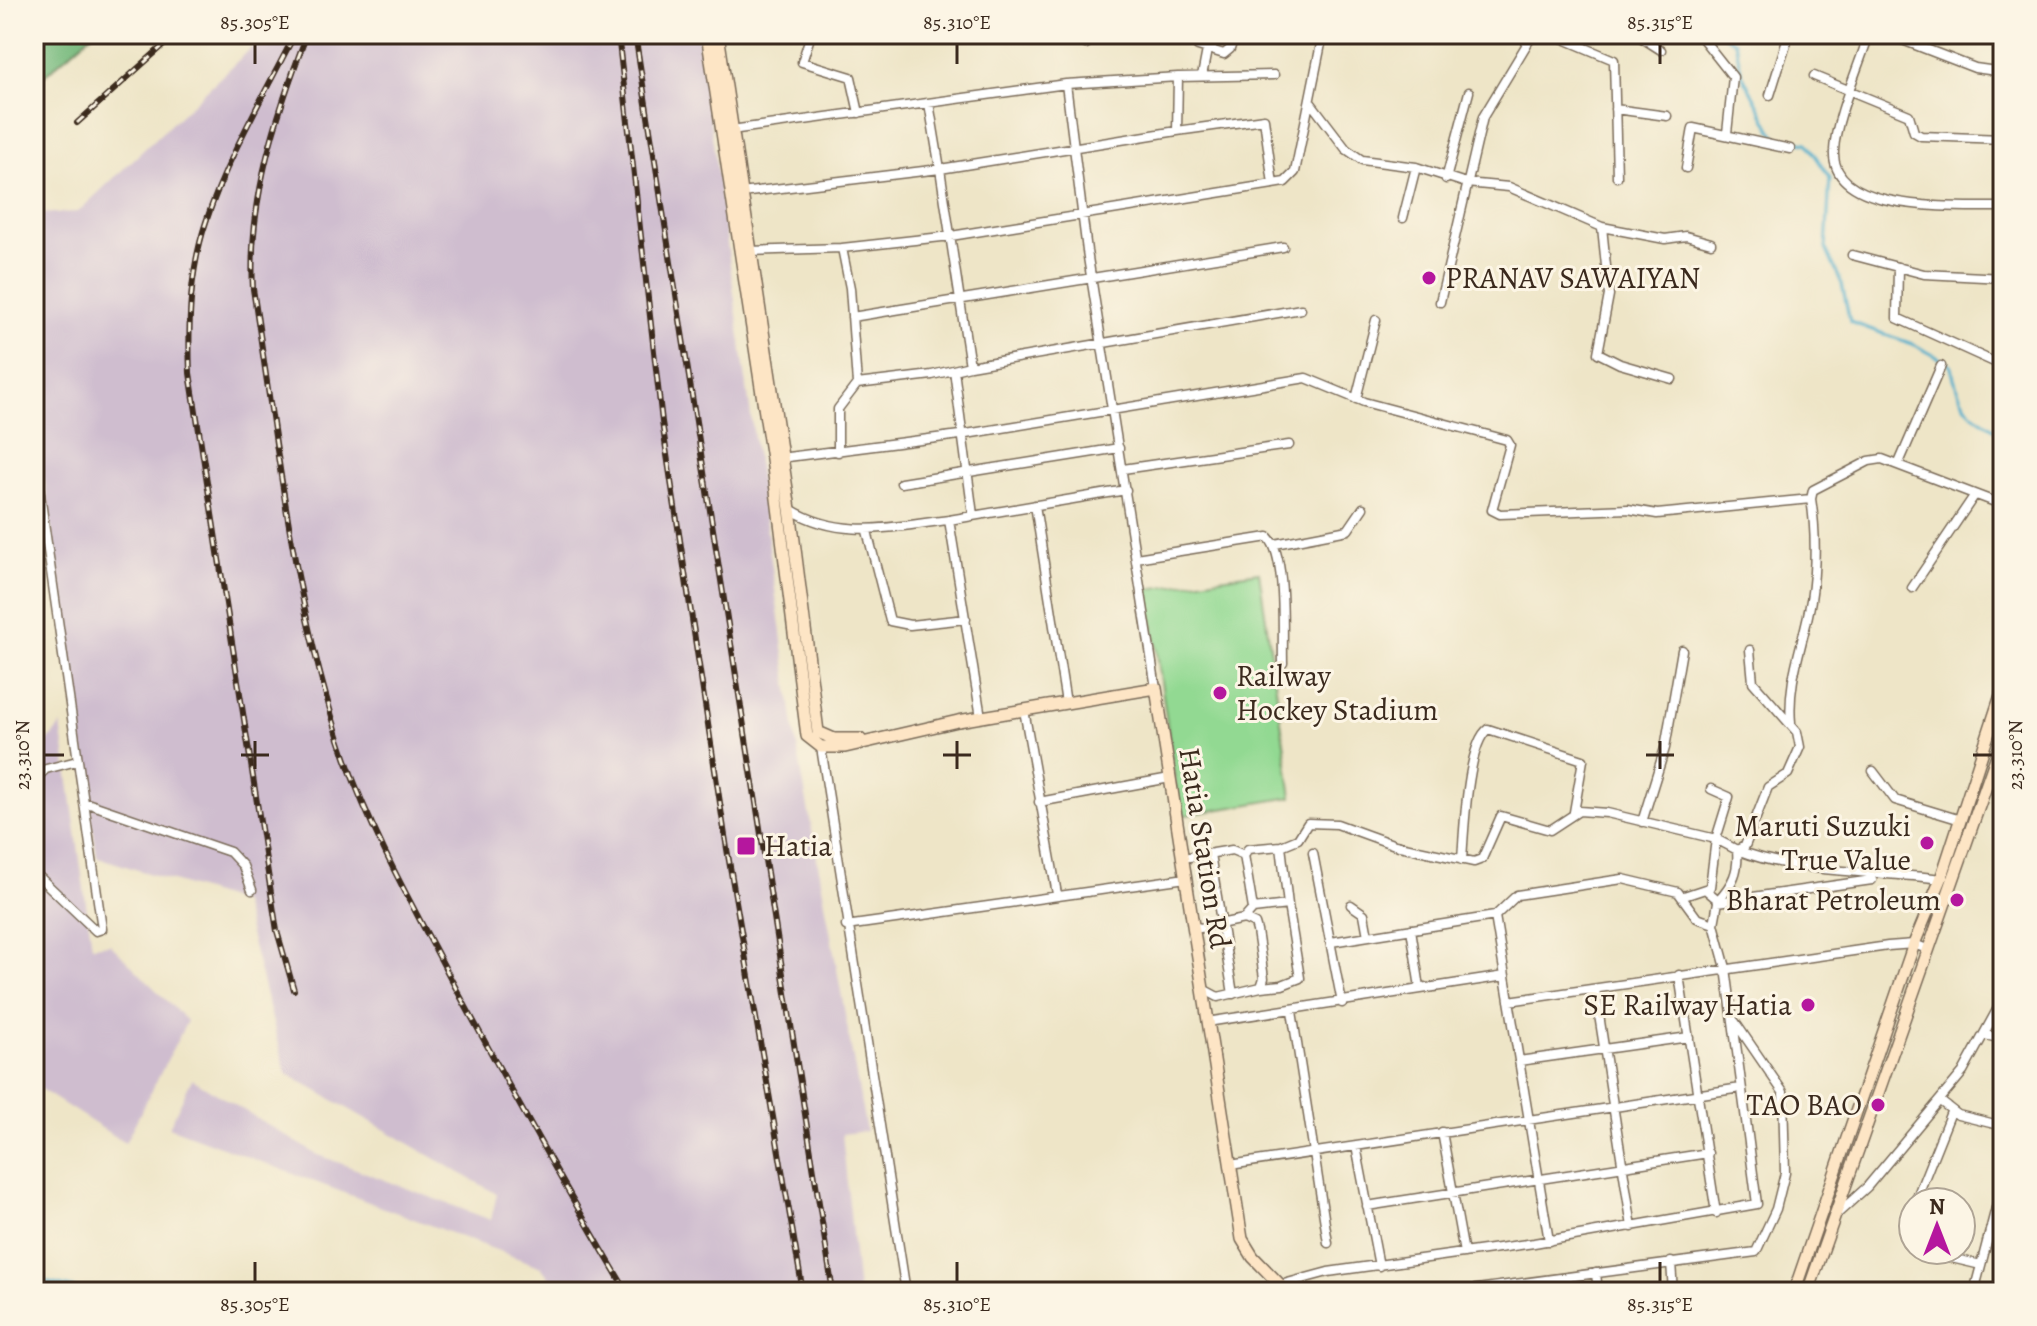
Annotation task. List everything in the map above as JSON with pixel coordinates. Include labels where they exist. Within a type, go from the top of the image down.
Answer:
[{"type":"street","points":[[707,34],[777,458],[807,736],[821,747],[845,747],[981,717],[1156,688],[1072,147],[1066,84]]},
{"type":"street","points":[[718,34],[741,193],[744,252]]},
{"type":"street","points":[[811,34],[802,62],[851,77],[859,113]]},
{"type":"street","points":[[1086,44],[1087,34]]},
{"type":"street","points":[[1199,34],[1198,46],[1227,53],[1235,34]]},
{"type":"street","points":[[744,252],[842,248],[951,236],[1285,182],[1295,172],[1323,34]]},
{"type":"street","points":[[1440,302],[1485,111],[1533,34]]},
{"type":"street","points":[[1552,34],[1614,60],[1617,177]]},
{"type":"street","points":[[1636,34],[1661,50]]},
{"type":"street","points":[[1699,34],[1733,77],[1727,133]]},
{"type":"street","points":[[1770,95],[1789,34]]},
{"type":"street","points":[[1869,34],[1834,148],[1839,176],[1855,190],[1929,206],[2003,207]]},
{"type":"street","points":[[1887,34],[1975,68],[2003,72]]},
{"type":"street","points":[[1202,76],[1207,50]]},
{"type":"street","points":[[731,130],[1066,84],[1274,75]]},
{"type":"street","points":[[1814,76],[1852,89],[1909,115],[1914,132],[1921,136],[2003,139]]},
{"type":"street","points":[[1177,131],[1178,77]]},
{"type":"street","points":[[1446,179],[1469,92]]},
{"type":"street","points":[[929,103],[970,366]]},
{"type":"street","points":[[1311,103],[1355,157],[1416,167],[1446,179],[1519,190],[1602,227],[1665,239],[1686,236],[1711,243]]},
{"type":"street","points":[[1615,109],[1667,116]]},
{"type":"street","points":[[741,193],[940,169],[1264,119],[1273,184]]},
{"type":"street","points":[[1686,168],[1693,128],[1790,149]]},
{"type":"street","points":[[1403,218],[1416,167]]},
{"type":"street","points":[[1602,227],[1609,295],[1598,353],[1620,364],[1672,379]]},
{"type":"street","points":[[852,317],[960,302],[1283,247]]},
{"type":"street","points":[[838,452],[838,409],[857,384],[842,248]]},
{"type":"street","points":[[1852,255],[1924,274],[2003,278]]},
{"type":"street","points":[[1898,267],[1897,318],[2003,366]]},
{"type":"street","points":[[857,384],[1301,309]]},
{"type":"street","points":[[1356,399],[1376,320]]},
{"type":"street","points":[[1899,463],[1941,366]]},
{"type":"street","points":[[954,370],[960,435],[973,515]]},
{"type":"street","points":[[777,458],[960,435],[1306,378],[1356,399],[1507,440],[1510,445],[1492,510],[1500,514],[1628,509],[1657,514],[1811,499]]},
{"type":"street","points":[[1123,469],[1289,445]]},
{"type":"street","points":[[901,483],[1119,448]]},
{"type":"street","points":[[34,452],[102,929],[96,931],[34,872]]},
{"type":"street","points":[[777,458],[790,509],[818,732],[834,739],[865,741]]},
{"type":"street","points":[[1791,725],[1790,685],[1812,598],[1813,490],[1869,461],[1882,459],[2003,505]]},
{"type":"street","points":[[790,509],[805,518],[867,531],[1126,490]]},
{"type":"street","points":[[1912,588],[1974,496]]},
{"type":"street","points":[[1035,505],[1066,703]]},
{"type":"street","points":[[1275,544],[1348,530],[1363,508]]},
{"type":"street","points":[[949,520],[981,717]]},
{"type":"street","points":[[867,531],[890,621],[910,625],[966,619]]},
{"type":"street","points":[[1136,558],[1268,537],[1275,544],[1283,663]]},
{"type":"street","points":[[1642,822],[1665,748],[1682,650]]},
{"type":"street","points":[[1737,850],[1749,839],[1768,787],[1788,774],[1798,757],[1800,739],[1753,682],[1750,650]]},
{"type":"street","name":"Hatia Station Rd","points":[[1156,688],[1242,1239],[1253,1257],[1284,1288]]},
{"type":"street","points":[[1794,1292],[1914,944],[1941,879],[2003,689]]},
{"type":"street","points":[[1024,710],[1057,894]]},
{"type":"street","points":[[1462,860],[1473,766],[1482,735],[1488,729],[1583,760],[1574,812]]},
{"type":"street","points":[[1808,1292],[2003,738]]},
{"type":"street","points":[[821,747],[846,926],[906,1292]]},
{"type":"street","points":[[34,780],[46,769],[77,761]]},
{"type":"street","points":[[1873,771],[1895,800],[1961,820]]},
{"type":"street","points":[[1039,802],[1170,778]]},
{"type":"street","points":[[1684,896],[1710,887],[1716,839],[1729,797],[1711,789]]},
{"type":"street","points":[[84,802],[230,852],[243,866],[252,890]]},
{"type":"street","points":[[1253,909],[1244,855],[1248,849],[1295,842],[1308,823],[1330,823],[1395,845],[1462,860],[1482,859],[1501,816],[1550,830],[1574,812],[1607,813],[1716,839],[1763,860],[1802,867],[1941,879]]},
{"type":"street","points":[[1203,989],[1218,997],[1282,985],[1300,978],[1281,846]]},
{"type":"street","points":[[1183,858],[1232,850],[1244,855]]},
{"type":"street","points":[[1284,1288],[1308,1276],[1549,1241],[1757,1204],[1726,968],[1714,924],[1718,901],[1733,882],[1738,867],[1737,850]]},
{"type":"street","points":[[1313,853],[1342,1003]]},
{"type":"street","points":[[1210,854],[1233,994]]},
{"type":"street","points":[[846,926],[1186,878]]},
{"type":"street","points":[[1331,942],[1495,916],[1517,895],[1623,879],[1678,892],[1684,896],[1697,918],[1714,924]]},
{"type":"street","points":[[1718,901],[1872,880]]},
{"type":"street","points":[[1705,889],[1718,901]]},
{"type":"street","points":[[1194,926],[1200,928],[1244,919],[1253,909],[1288,905]]},
{"type":"street","points":[[1351,905],[1364,914],[1368,936]]},
{"type":"street","points":[[1495,916],[1549,1241]]},
{"type":"street","points":[[1244,919],[1255,924],[1257,931],[1264,978],[1261,987]]},
{"type":"street","points":[[1411,929],[1420,988]]},
{"type":"street","points":[[1509,1001],[1726,968],[1914,944],[1927,949]]},
{"type":"street","points":[[1679,975],[1716,1213]]},
{"type":"street","points":[[1207,1022],[1505,976]]},
{"type":"street","points":[[1595,989],[1632,1227]]},
{"type":"street","points":[[1832,1218],[1867,1187],[1902,1141],[1940,1101],[1985,1035],[2003,999]]},
{"type":"street","points":[[1292,1011],[1328,1243]]},
{"type":"street","points":[[1454,1292],[1756,1252],[1782,1190],[1785,1173],[1783,1092],[1733,1020]]},
{"type":"street","points":[[1985,1035],[2003,1039]]},
{"type":"street","points":[[1519,1061],[1689,1037]]},
{"type":"street","points":[[1230,1165],[1741,1088]]},
{"type":"street","points":[[1940,1101],[1951,1112],[2003,1126]]},
{"type":"street","points":[[1921,1186],[1951,1112]]},
{"type":"street","points":[[1442,1132],[1464,1253]]},
{"type":"street","points":[[1356,1146],[1379,1266]]},
{"type":"street","points":[[1367,1206],[1708,1153]]},
{"type":"street","points":[[1974,1292],[2003,1181]]},
{"type":"street","points":[[1671,1262],[1673,1292]]},
{"type":"street","points":[[1977,1264],[1981,1265]]},
{"type":"street","points":[[1596,1273],[1598,1292]]},
{"type":"shaded area","points":[[266,34],[698,34],[796,741],[866,1131],[842,1134],[858,1292],[561,1292],[541,1267],[169,1127],[192,1079],[316,1154],[491,1220],[497,1194],[286,1073],[242,903],[97,857],[34,405],[34,214],[78,212]]},
{"type":"shaded area","points":[[61,725],[92,946],[110,944],[187,1021],[125,1143],[34,1085],[34,758]]},
{"type":"green space","points":[[34,34],[92,34],[34,85]]},
{"type":"green space","name":"Railway Hockey Stadium","points":[[1259,572],[1292,797],[1180,816],[1148,589]]},
{"type":"waterway","points":[[1722,34],[1735,42],[1742,74],[1772,131],[1779,139],[1807,143],[1830,178],[1826,249],[1842,284],[1850,322],[1915,345],[1950,364],[1966,406],[2003,434]]},
{"type":"waterway","points":[[34,1276],[49,1283],[89,1292]]},
{"type":"railway","points":[[77,123],[176,34]]},
{"type":"railway","points":[[294,990],[277,931],[190,373],[189,335],[193,277],[214,199],[295,34]]},
{"type":"railway","points":[[307,34],[266,159],[255,223],[253,289],[279,466],[312,642],[345,757],[381,843],[494,1059],[627,1292]]},
{"type":"railway","points":[[618,34],[662,422],[727,849],[803,1292]]},
{"type":"railway","points":[[635,34],[833,1292]]},
{"type":"place","name":"PRANAV SAWAIYAN","points":[[1429,278]]},
{"type":"place","name":"Railway Hockey Stadium","points":[[1220,693]]},
{"type":"place","name":"Maruti Suzuki True Value","points":[[1927,843]]},
{"type":"place","name":"Hatia","points":[[746,846]]},
{"type":"place","name":"Bharat Petroleum","points":[[1957,900]]},
{"type":"place","name":"SE Railway Hatia","points":[[1808,1005]]},
{"type":"place","name":"TAO BAO","points":[[1878,1105]]}]
